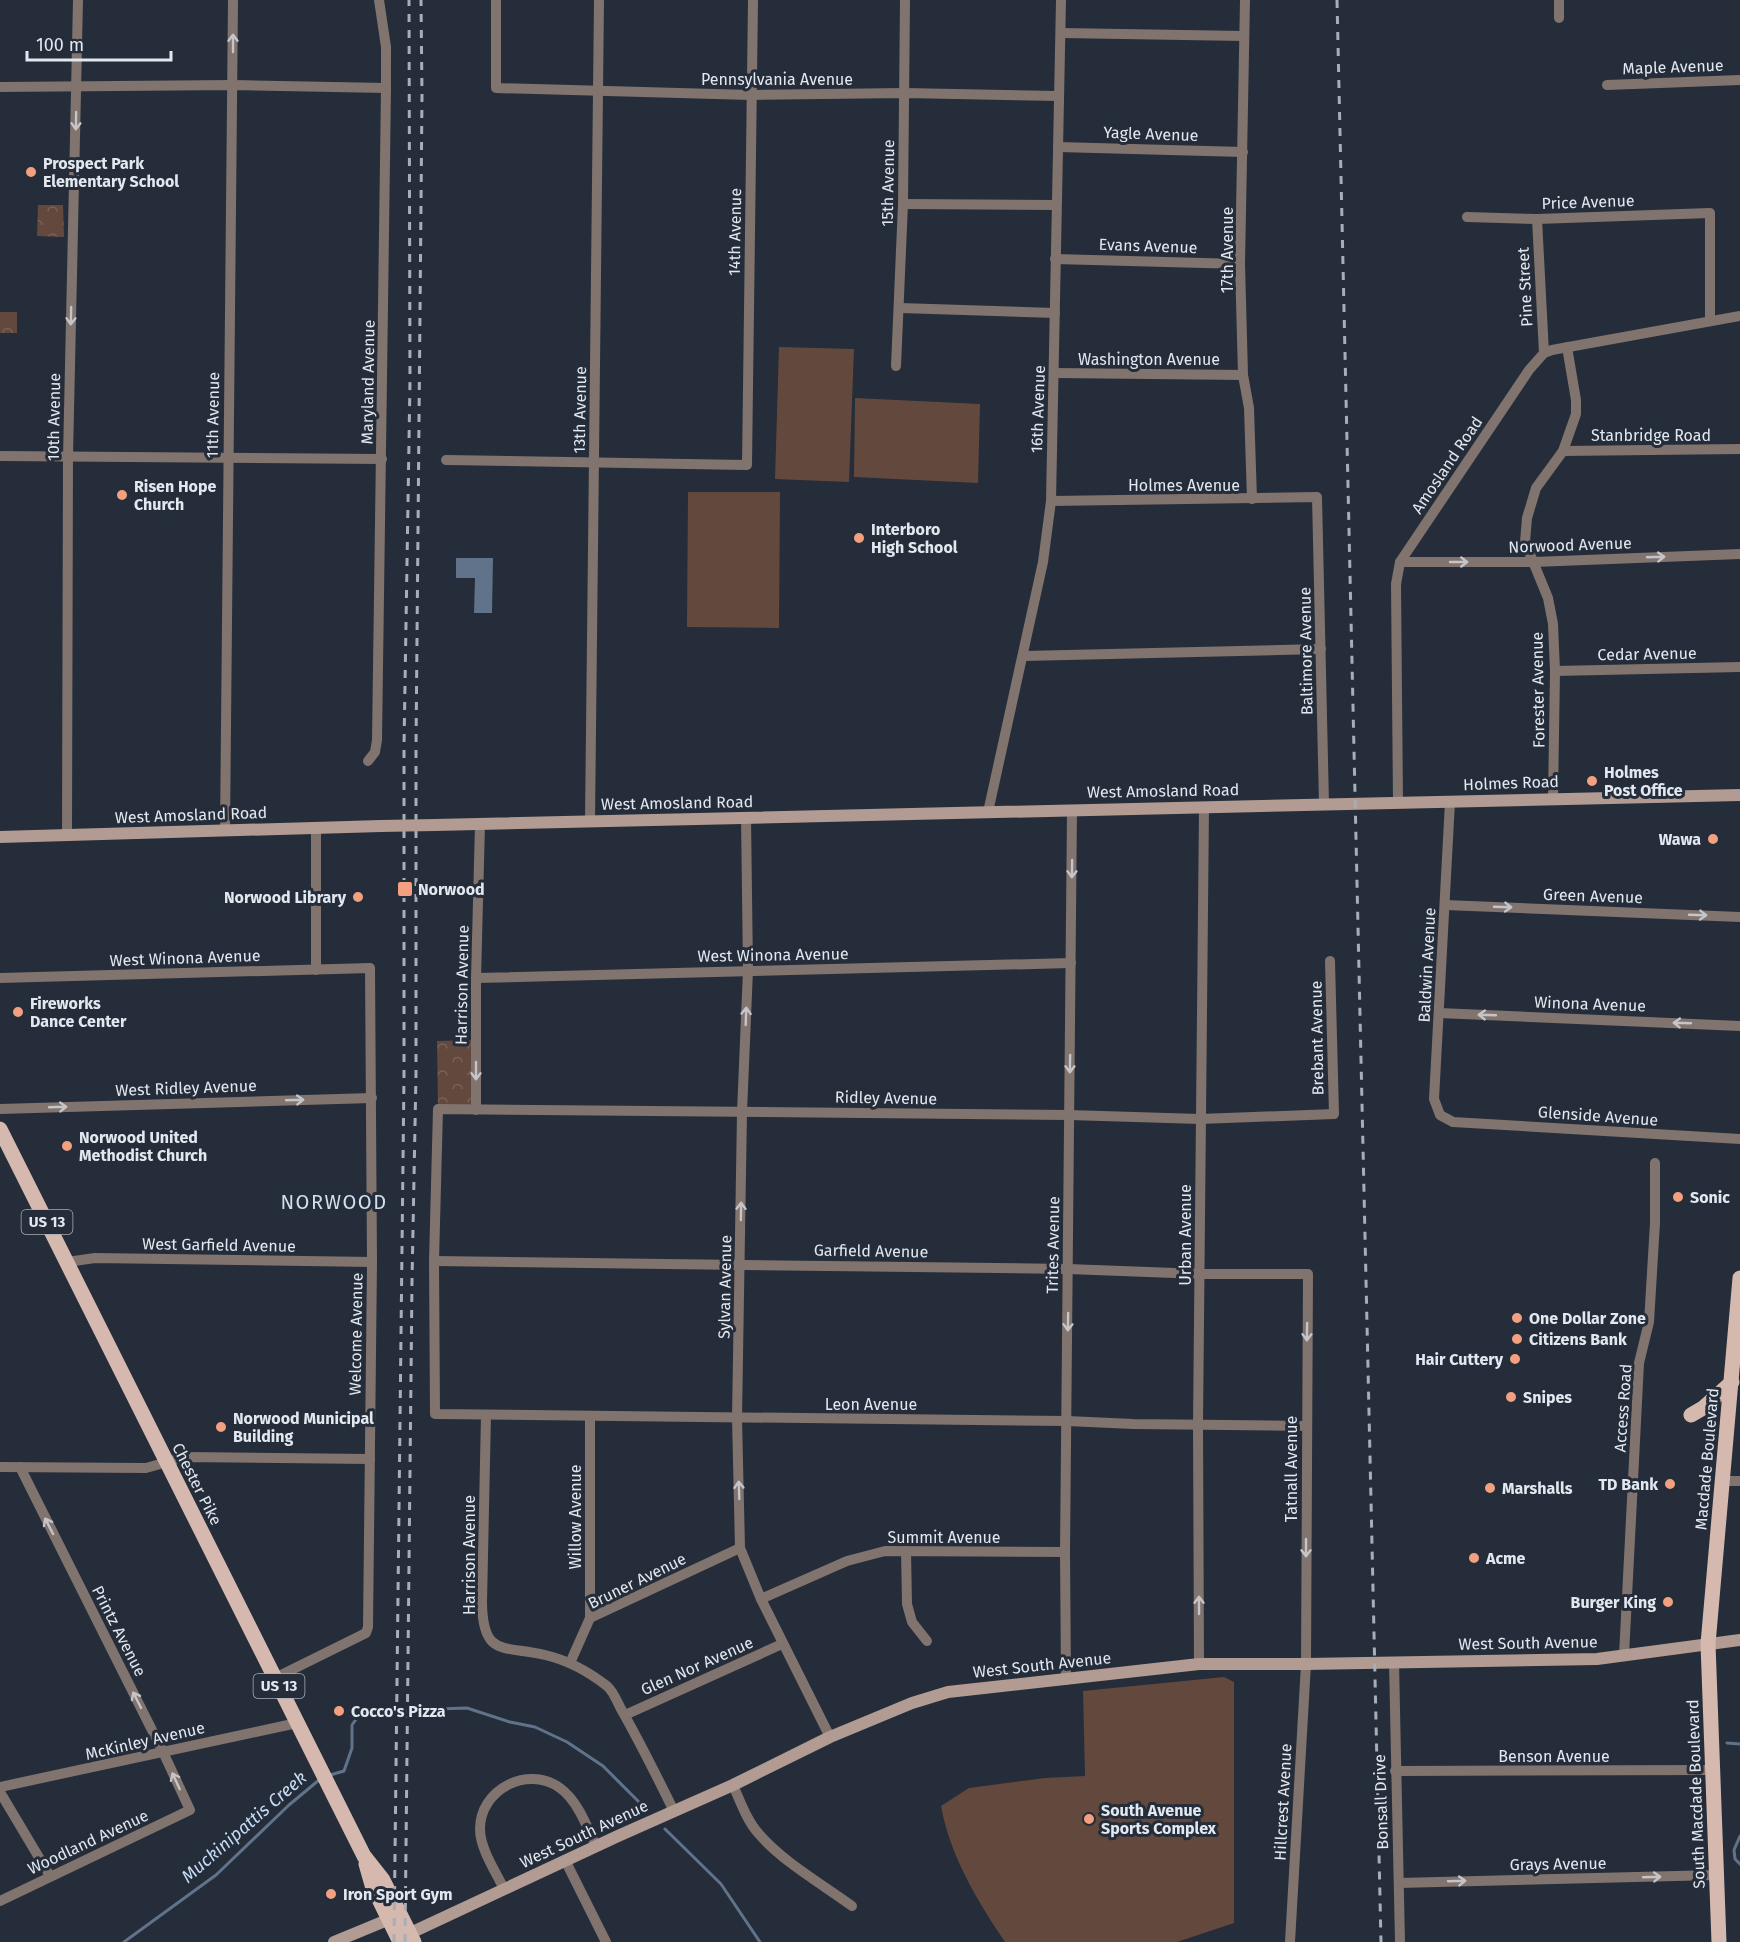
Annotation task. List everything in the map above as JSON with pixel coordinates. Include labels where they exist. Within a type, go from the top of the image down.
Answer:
[{"type":"main road","name":"Chester Pike","points":[[0,1129],[364,1856],[372,1886],[406,1939]]},
{"type":"main road","name":"Macdade Boulevard","points":[[1708,1644],[1738,1324],[1740,1278]]},
{"type":"main road","points":[[1690,1415],[1703,1408],[1732,1382]]},
{"type":"main road","name":"South Macdade Boulevard","points":[[1708,1644],[1719,1942]]},
{"type":"street","name":"10th Avenue","points":[[67,835],[68,457],[78,0]]},
{"type":"street","name":"11th Avenue","points":[[225,830],[233,0]]},
{"type":"street","name":"Maryland Avenue","points":[[368,761],[375,752],[377,740],[382,459],[386,47],[379,0]]},
{"type":"street","name":"Pennsylvania Avenue","points":[[496,0],[496,88],[751,95],[905,93],[1059,96]]},
{"type":"street","name":"13th Avenue","points":[[590,821],[599,0]]},
{"type":"street","name":"14th Avenue","points":[[594,463],[747,465],[753,0]]},
{"type":"street","name":"15th Avenue","points":[[896,366],[903,204],[905,0]]},
{"type":"street","name":"16th Avenue","points":[[988,812],[1024,656],[1043,562],[1051,501],[1061,0]]},
{"type":"street","name":"17th Avenue","points":[[1245,0],[1240,264],[1252,499]]},
{"type":"street","points":[[1559,0],[1559,18]]},
{"type":"street","points":[[1061,33],[1244,36]]},
{"type":"street","name":"Maple Avenue","points":[[1607,85],[1740,80]]},
{"type":"street","points":[[0,87],[233,85],[386,88]]},
{"type":"street","name":"Yagle Avenue","points":[[1058,147],[1243,152]]},
{"type":"street","points":[[903,204],[1056,205]]},
{"type":"street","name":"Price Avenue","points":[[1467,217],[1537,219],[1710,213],[1710,321]]},
{"type":"street","name":"Pine Street","points":[[1537,219],[1544,353]]},
{"type":"street","name":"Evans Avenue","points":[[1055,259],[1240,264]]},
{"type":"street","points":[[900,308],[1055,313]]},
{"type":"street","points":[[1544,353],[1740,316]]},
{"type":"street","name":"Forester Avenue","points":[[1553,798],[1555,671],[1553,624],[1548,598],[1525,542],[1527,518],[1536,488],[1563,451],[1576,414],[1576,400],[1567,348]]},
{"type":"street","name":"Amosland Road","points":[[1398,802],[1396,584],[1400,562],[1529,370],[1544,353]]},
{"type":"street","name":"Washington Avenue","points":[[1055,373],[1244,375]]},
{"type":"street","name":"Stanbridge Road","points":[[1563,451],[1740,449]]},
{"type":"street","points":[[0,456],[382,459]]},
{"type":"street","points":[[446,460],[594,463]]},
{"type":"street","name":"Holmes Avenue","points":[[1051,501],[1317,497]]},
{"type":"street","name":"Baltimore Avenue","points":[[1317,497],[1324,804]]},
{"type":"street","name":"Norwood Avenue","points":[[1400,562],[1534,562],[1740,554]]},
{"type":"street","points":[[1024,656],[1321,649]]},
{"type":"street","name":"Cedar Avenue","points":[[1555,671],[1740,667]]},
{"type":"street","name":"Holmes Road","points":[[1355,803],[1740,795]]},
{"type":"street","name":"Baldwin Avenue","points":[[1450,802],[1434,1099],[1440,1114],[1453,1122]]},
{"type":"street","name":"West Amosland Road","points":[[0,837],[1355,803]]},
{"type":"street","name":"Urban Avenue","points":[[1199,1664],[1198,1424],[1204,807]]},
{"type":"street","name":"Trites Avenue","points":[[1066,1680],[1065,1552],[1072,810]]},
{"type":"street","name":"Sylvan Avenue","points":[[746,818],[748,970],[742,1112],[737,1418],[740,1548],[782,1644],[830,1737]]},
{"type":"street","name":"Harrison Avenue","points":[[476,1110],[476,978],[480,824]]},
{"type":"street","points":[[316,828],[316,970]]},
{"type":"street","name":"Green Avenue","points":[[1445,905],[1740,917]]},
{"type":"street","name":"Brebant Avenue","points":[[1330,961],[1334,1114]]},
{"type":"street","name":"West Winona Avenue","points":[[476,978],[1071,963]]},
{"type":"street","name":"West Winona Avenue","points":[[0,978],[370,968]]},
{"type":"street","name":"Welcome Avenue","points":[[275,1678],[366,1633],[368,1627],[372,1262],[370,968]]},
{"type":"street","name":"Winona Avenue","points":[[1439,1013],[1740,1026]]},
{"type":"street","name":"West Ridley Avenue","points":[[0,1109],[372,1098]]},
{"type":"street","name":"Ridley Avenue","points":[[434,1261],[438,1109],[1070,1115],[1200,1119],[1334,1114]]},
{"type":"street","name":"Glenside Avenue","points":[[1453,1122],[1740,1139]]},
{"type":"street","name":"Access Road","points":[[1624,1655],[1639,1364],[1649,1322],[1655,1223],[1655,1163]]},
{"type":"street","name":"West Garfield Avenue","points":[[67,1262],[95,1258],[372,1262]]},
{"type":"street","name":"Garfield Avenue","points":[[434,1261],[1308,1274]]},
{"type":"street","name":"Leon Avenue","points":[[434,1261],[435,1414],[1306,1426]]},
{"type":"street","name":"Tatnall Avenue","points":[[1306,1664],[1308,1274]]},
{"type":"street","name":"Harrison Avenue","points":[[486,1415],[482,1603],[485,1629],[492,1641],[507,1650],[546,1655],[570,1663],[609,1687],[674,1811]]},
{"type":"street","name":"Willow Avenue","points":[[590,1417],[590,1618]]},
{"type":"street","points":[[0,1467],[146,1468],[185,1457],[370,1459]]},
{"type":"street","name":"Printz Avenue","points":[[20,1467],[190,1810]]},
{"type":"street","points":[[1723,1481],[1740,1481]]},
{"type":"street","name":"Bruner Avenue","points":[[570,1663],[590,1618],[740,1548]]},
{"type":"street","name":"Summit Avenue","points":[[761,1599],[847,1562],[885,1551],[1065,1552]]},
{"type":"street","points":[[906,1551],[907,1604],[912,1622],[927,1641]]},
{"type":"street","name":"West South Avenue","points":[[406,1939],[504,1889],[733,1785],[830,1737],[948,1692],[1199,1664],[1597,1659],[1740,1640]]},
{"type":"street","name":"Glen Nor Avenue","points":[[625,1715],[782,1644]]},
{"type":"street","name":"Bonsall Drive","points":[[1394,1662],[1400,1942]]},
{"type":"street","name":"Hillcrest Avenue","points":[[1290,1942],[1306,1664]]},
{"type":"street","name":"McKinley Avenue","points":[[0,1790],[297,1723]]},
{"type":"street","name":"Benson Avenue","points":[[1395,1771],[1714,1770]]},
{"type":"street","points":[[504,1889],[486,1851],[480,1831],[481,1818],[486,1806],[504,1786],[520,1779],[538,1778],[560,1788],[568,1795],[580,1814],[596,1846]]},
{"type":"street","points":[[733,1785],[758,1834],[781,1855],[852,1906]]},
{"type":"street","points":[[0,1790],[50,1876]]},
{"type":"street","name":"Woodland Avenue","points":[[0,1901],[190,1810]]},
{"type":"street","points":[[565,1860],[606,1942]]},
{"type":"street","name":"Grays Avenue","points":[[1399,1883],[1718,1875]]},
{"type":"street","points":[[340,1941],[394,1917]]},
{"type":"green space","points":[[38,205],[63,205],[64,237],[37,236]]},
{"type":"green space","points":[[0,312],[17,312],[17,333],[0,333]]},
{"type":"green space","points":[[779,347],[854,349],[849,482],[775,479]]},
{"type":"green space","points":[[855,398],[980,404],[978,483],[854,477]]},
{"type":"green space","points":[[688,492],[780,492],[779,628],[687,627]]},
{"type":"green space","points":[[476,1040],[476,1110],[438,1109],[437,1041]]},
{"type":"green space","name":"South Avenue Sports Complex","points":[[1224,1677],[1234,1682],[1234,1923],[1177,1942],[1005,1942],[984,1910],[958,1860],[941,1806],[969,1788],[1045,1778],[1085,1776],[1083,1691]]},
{"type":"water","points":[[456,558],[493,558],[492,613],[474,613],[475,578],[456,578]]},
{"type":"waterway","name":"Muckinipattis Creek","points":[[330,1775],[344,1771],[352,1748],[352,1725],[359,1715],[378,1711],[467,1708],[510,1722],[535,1727],[567,1742],[603,1766],[646,1809]]},
{"type":"waterway","points":[[1727,1743],[1740,1744]]},
{"type":"waterway","name":"Muckinipattis Creek","points":[[124,1942],[216,1875],[289,1805],[319,1780]]},
{"type":"waterway","name":"Muckinipattis Creek","points":[[665,1829],[721,1884],[760,1942]]},
{"type":"waterway","points":[[1740,1836],[1734,1850],[1735,1859],[1740,1864]]},
{"type":"railway","points":[[394,1942],[404,1075],[404,746],[410,381],[409,0]]},
{"type":"railway","points":[[405,1942],[416,1074],[421,0]]},
{"type":"railway","points":[[1337,0],[1381,1942]]},
{"type":"place","name":"Prospect Park Elementary School","points":[[31,172]]},
{"type":"place","name":"Risen Hope Church","points":[[122,495]]},
{"type":"place","name":"Interboro High School","points":[[859,538]]},
{"type":"place","name":"Holmes Post Office","points":[[1592,781]]},
{"type":"place","name":"Wawa","points":[[1713,839]]},
{"type":"place","name":"Norwood","points":[[405,889]]},
{"type":"place","name":"Norwood Library","points":[[358,897]]},
{"type":"place","name":"Fireworks Dance Center","points":[[18,1012]]},
{"type":"place","name":"Norwood United Methodist Church","points":[[67,1146]]},
{"type":"place","name":"Sonic","points":[[1678,1197]]},
{"type":"place","name":"One Dollar Zone","points":[[1517,1318]]},
{"type":"place","name":"Citizens Bank","points":[[1517,1339]]},
{"type":"place","name":"Hair Cuttery","points":[[1515,1359]]},
{"type":"place","name":"Snipes","points":[[1511,1397]]},
{"type":"place","name":"Norwood Municipal Building","points":[[221,1427]]},
{"type":"place","name":"TD Bank","points":[[1670,1484]]},
{"type":"place","name":"Marshalls","points":[[1490,1488]]},
{"type":"place","name":"Acme","points":[[1474,1558]]},
{"type":"place","name":"Burger King","points":[[1668,1602]]},
{"type":"place","name":"Cocco's Pizza","points":[[339,1711]]},
{"type":"place","name":"South Avenue Sports Complex","points":[[1089,1819]]},
{"type":"place","name":"Iron Sport Gym","points":[[331,1894]]},
{"type":"district","name":"NORWOOD","points":[[334,1202]]}]
